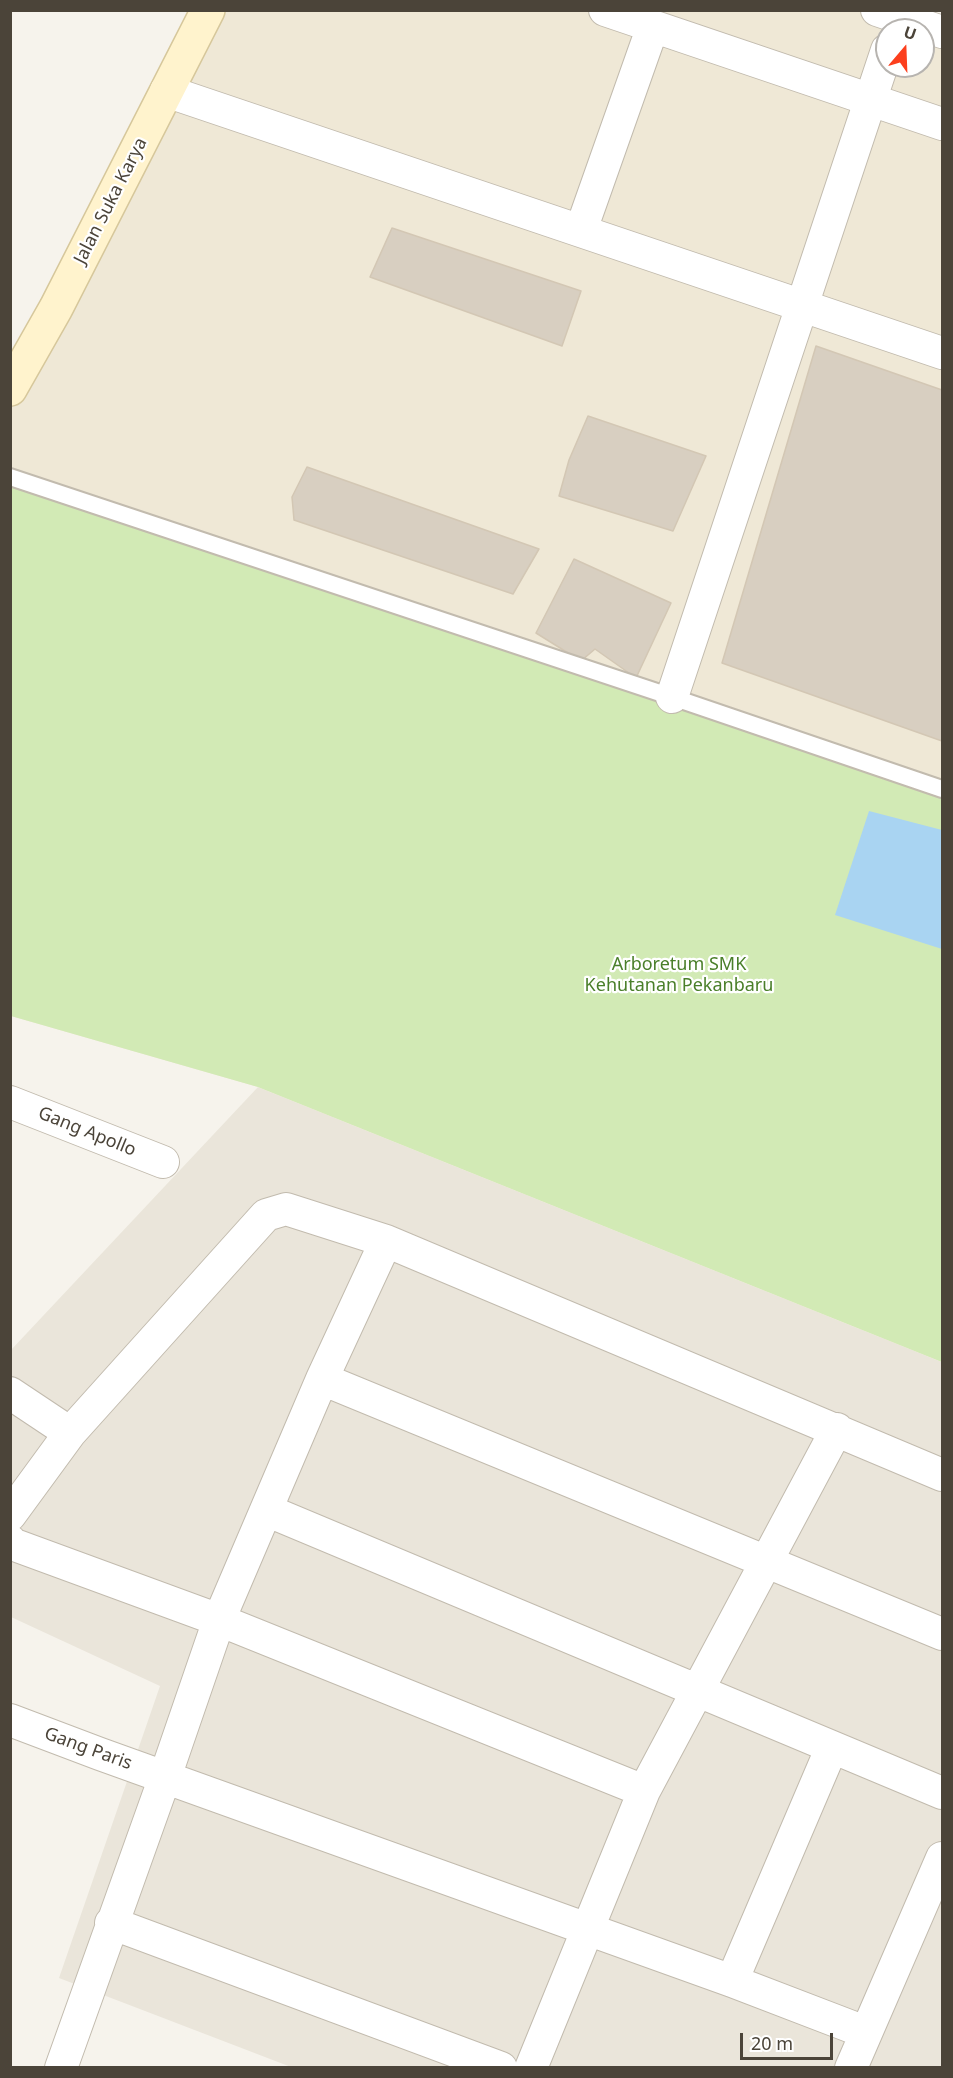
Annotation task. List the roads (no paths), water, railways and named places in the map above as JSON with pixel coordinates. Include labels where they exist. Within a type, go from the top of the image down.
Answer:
[{"type":"main road","name":"Jalan Suka Karya","points":[[10,389],[56,308],[208,10]]},
{"type":"street","points":[[605,10],[942,124]]},
{"type":"street","points":[[581,230],[653,27]]},
{"type":"street","points":[[672,697],[877,78]]},
{"type":"street","points":[[166,91],[942,352]]},
{"type":"street","name":"Gang Apollo","points":[[10,1102],[164,1162]]},
{"type":"street","points":[[10,1515],[70,1433],[266,1215],[286,1209],[386,1241],[942,1475]]},
{"type":"street","points":[[61,2067],[219,1620],[322,1378],[386,1241]]},
{"type":"street","points":[[322,1378],[942,1634]]},
{"type":"street","points":[[10,1393],[70,1433]]},
{"type":"street","points":[[531,2067],[644,1791],[837,1429]]},
{"type":"street","points":[[266,1510],[942,1793]]},
{"type":"street","points":[[10,1541],[12,1544],[219,1620],[644,1791]]},
{"type":"street","name":"Gang Paris","points":[[10,1720],[865,2032]]},
{"type":"street","points":[[732,1982],[832,1747]]},
{"type":"street","points":[[851,2067],[942,1858]]},
{"type":"street","points":[[111,1923],[501,2067]]},
{"type":"lane","points":[[10,477],[942,789]]},
{"type":"water","points":[[869,811],[942,830],[942,949],[835,915]]},
{"type":"park label","name":"Arboretum SMK Kehutanan Pekanbaru","points":[[679,975]]}]
